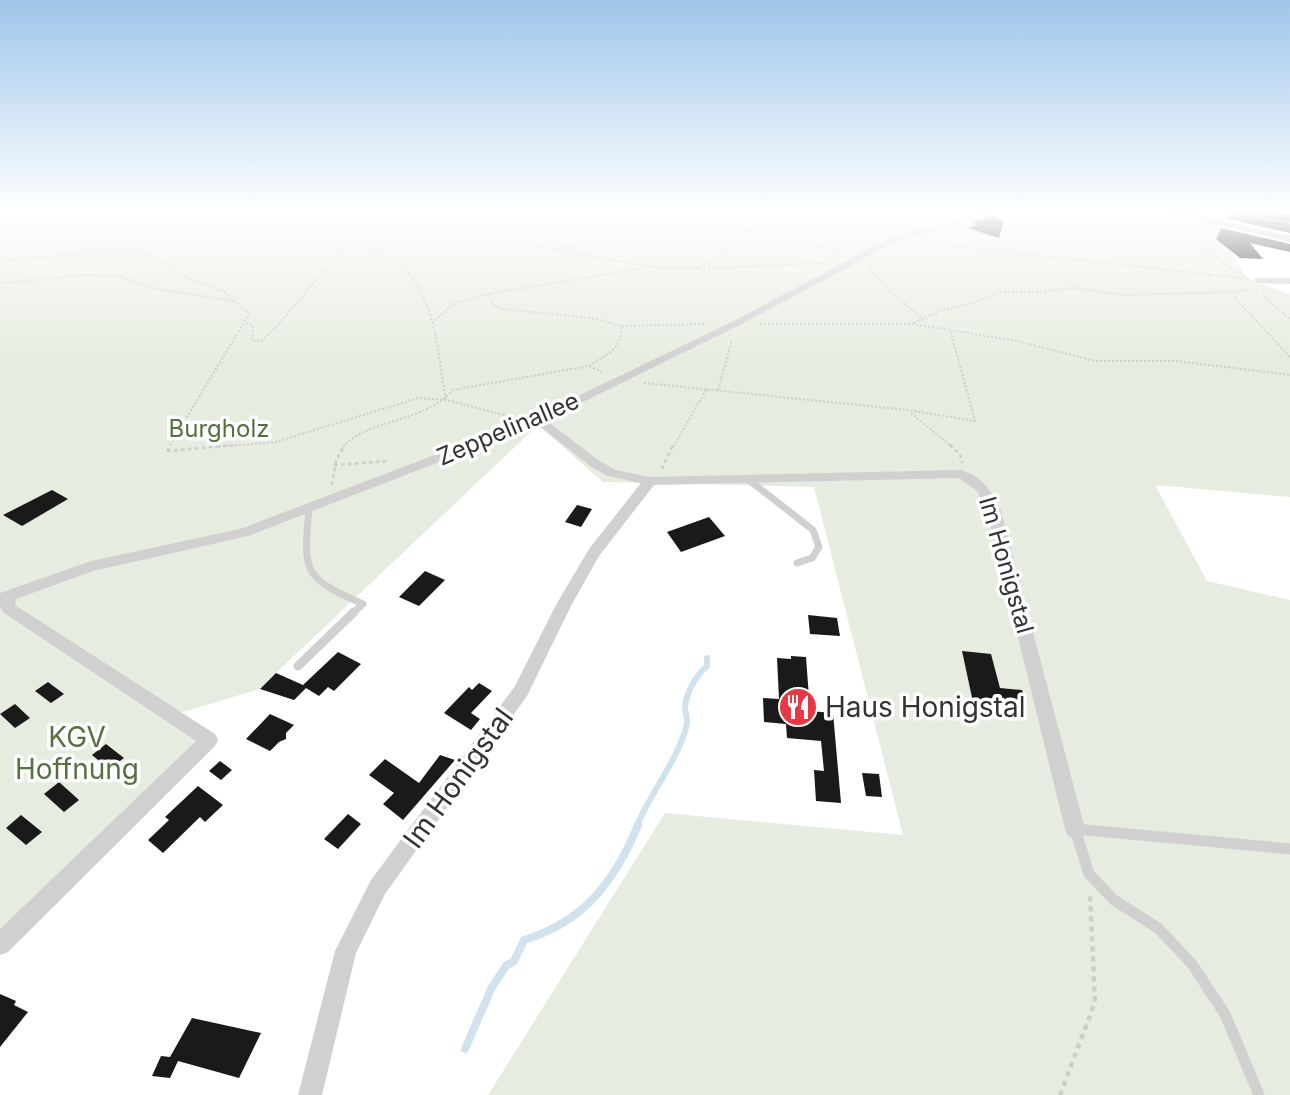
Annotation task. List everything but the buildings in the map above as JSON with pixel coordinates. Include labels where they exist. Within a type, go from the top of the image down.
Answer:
[{"type":"street","name":"Zeppelinallee","points":[[6,597],[91,566],[243,533],[538,419],[737,323],[848,262]]},
{"type":"street","points":[[1255,283],[1290,281]]},
{"type":"street","name":"Im Honigstal","points":[[538,419],[594,463],[612,473],[650,481],[961,474],[979,483],[986,490],[994,511],[1075,830]]},
{"type":"street","name":"Im Honigstal","points":[[310,1095],[346,951],[378,887],[521,691],[564,605],[594,553],[650,481]]},
{"type":"street","points":[[0,944],[209,740],[9,609],[6,597]]},
{"type":"lane","points":[[749,480],[813,530],[819,547],[812,558],[796,563]]},
{"type":"lane","points":[[298,666],[363,604],[331,590],[309,574],[305,559],[309,509]]},
{"type":"lane","points":[[1075,830],[1290,849]]},
{"type":"lane","name":"Im Honigstal","points":[[1075,830],[1089,874],[1114,900],[1158,928],[1192,964],[1224,1014],[1259,1095]]},
{"type":"path","points":[[161,262],[186,277],[226,293],[249,314],[167,451],[276,442],[418,398],[446,400],[510,417],[538,419]]},
{"type":"path","points":[[246,323],[253,326],[252,341],[261,341],[302,301],[330,262]]},
{"type":"path","points":[[393,262],[406,270],[424,296],[432,323],[446,400]]},
{"type":"path","points":[[624,262],[650,267],[689,269],[727,269],[801,262]]},
{"type":"path","points":[[689,269],[713,262]]},
{"type":"path","points":[[804,262],[845,264]]},
{"type":"path","points":[[862,262],[894,295],[923,319]]},
{"type":"path","points":[[1085,262],[1255,283]]},
{"type":"path","points":[[1222,262],[1255,283]]},
{"type":"path","points":[[432,323],[455,303],[488,294],[650,267]]},
{"type":"path","points":[[0,283],[84,275],[118,276],[157,289],[234,301]]},
{"type":"path","points":[[912,324],[942,310],[974,303],[999,292],[1072,288],[1123,295],[1236,292],[1255,283]]},
{"type":"path","points":[[1236,292],[1235,298],[1244,310],[1290,357]]},
{"type":"path","points":[[1263,292],[1269,302],[1290,318]]},
{"type":"path","points":[[488,294],[492,303],[499,307],[517,311],[592,316],[622,326],[737,323],[833,326],[912,324],[1017,341],[1095,361],[1176,361],[1290,375]]},
{"type":"path","points":[[718,390],[737,323]]},
{"type":"path","points":[[340,497],[332,486],[334,465],[337,454],[352,439],[446,400],[453,390],[589,366],[613,351],[621,342],[622,326]]},
{"type":"path","points":[[589,366],[621,380],[908,410],[975,421],[950,330]]},
{"type":"path","points":[[650,481],[664,467],[678,436],[707,388]]},
{"type":"path","points":[[908,410],[960,454],[961,474]]},
{"type":"path","points":[[334,465],[382,461],[398,462],[411,469]]},
{"type":"path","points":[[1060,1095],[1094,1002],[1089,874]]},
{"type":"green space","name":"Burgholz","points":[[0,262],[1237,262],[1248,279],[1290,294],[1290,497],[1155,485],[1207,581],[1290,600],[1290,1095],[488,1095],[665,813],[903,835],[814,487],[603,482],[538,425],[259,689],[180,713],[218,737],[0,951]]},
{"type":"waterway","points":[[637,826],[683,738],[687,724],[687,696],[695,679],[707,666],[707,658]]},
{"type":"waterway","points":[[465,1049],[492,987],[506,966],[514,961],[524,940],[564,922],[595,897],[619,864],[638,825]]},
{"type":"place","name":"Haus Honigstal","points":[[798,707]]},
{"type":"park label","name":"KGV Hoffnung","points":[[77,753]]}]
